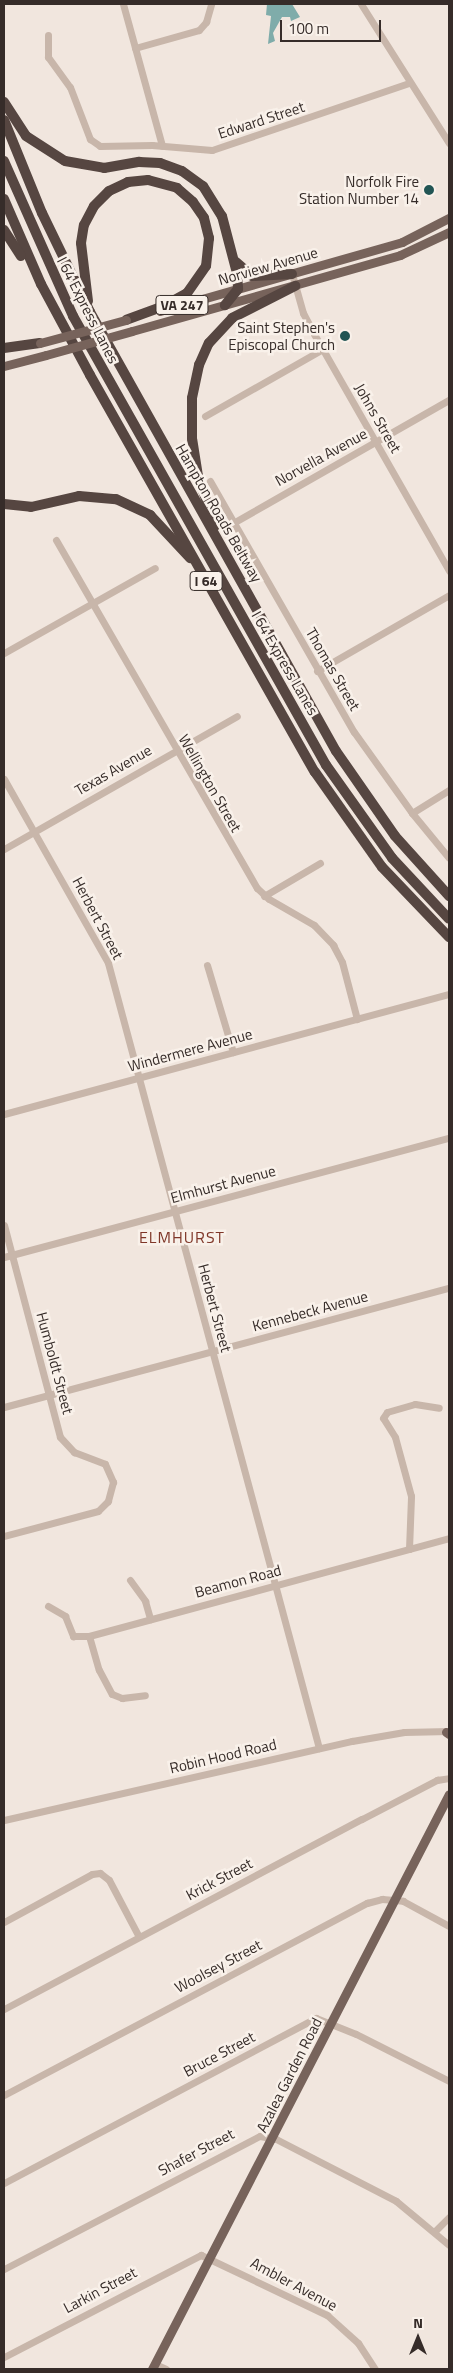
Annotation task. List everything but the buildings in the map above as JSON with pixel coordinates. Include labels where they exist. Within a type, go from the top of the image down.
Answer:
[{"type":"highway","points":[[4,102],[30,139],[65,161],[104,168],[139,162],[160,163],[194,178],[217,205],[234,260],[238,289],[225,305]]},
{"type":"highway","name":"Hampton Roads Beltway","points":[[4,120],[42,213],[90,312],[224,553],[357,783],[395,836],[449,896]]},
{"type":"highway","name":"I 64 Express Lanes","points":[[4,160],[31,228],[87,342],[326,766],[392,858],[449,919]]},
{"type":"highway","points":[[90,312],[80,254],[88,215],[101,198],[118,186],[138,180],[157,181],[185,194],[199,210],[208,233],[208,258],[199,280],[187,293],[164,306],[126,320]]},
{"type":"highway","name":"I 64","points":[[4,199],[41,284],[197,565],[337,806],[382,867],[449,937]]},
{"type":"highway","points":[[4,230],[41,284]]},
{"type":"highway","points":[[234,260],[241,270],[252,276],[292,274]]},
{"type":"highway","points":[[224,553],[201,488],[194,456],[191,419],[197,373],[209,343],[224,324],[247,308],[295,286]]},
{"type":"highway","points":[[4,348],[40,343]]},
{"type":"highway","points":[[4,504],[31,507],[79,496],[123,501],[150,515],[197,565]]},
{"type":"main road","name":"Norview Avenue","points":[[4,353],[402,242],[449,218]]},
{"type":"main road","name":"Norview Avenue","points":[[4,366],[295,286],[400,255],[449,232]]},
{"type":"main road","name":"Azalea Garden Road","points":[[154,2366],[448,1799]]},
{"type":"street","points":[[123,4],[162,146]]},
{"type":"street","points":[[135,48],[194,34],[206,22],[211,4]]},
{"type":"street","points":[[361,4],[409,83],[449,143]]},
{"type":"street","name":"Edward Street","points":[[48,35],[48,57],[70,87],[93,142],[100,146],[162,146],[197,151],[227,147],[409,83]]},
{"type":"street","name":"Johns Street","points":[[292,274],[303,314],[449,571]]},
{"type":"street","points":[[205,416],[323,349]]},
{"type":"street","name":"Norvella Avenue","points":[[233,522],[449,400]]},
{"type":"street","name":"Thomas Street","points":[[210,481],[317,671],[354,732],[412,813],[449,858]]},
{"type":"street","name":"Wellington Street","points":[[56,540],[236,856],[264,896],[314,925],[333,945],[342,962],[357,1019]]},
{"type":"street","points":[[4,654],[155,568]]},
{"type":"street","points":[[317,671],[449,595]]},
{"type":"street","name":"Texas Avenue","points":[[4,849],[237,716]]},
{"type":"street","name":"Herbert Street","points":[[4,779],[106,958],[319,1748]]},
{"type":"street","points":[[412,813],[449,790]]},
{"type":"street","points":[[264,896],[320,863]]},
{"type":"street","points":[[207,965],[233,1052]]},
{"type":"street","name":"Windermere Avenue","points":[[4,1114],[449,994]]},
{"type":"street","name":"Elmhurst Avenue","points":[[4,1257],[449,1138]]},
{"type":"street","name":"Humboldt Street","points":[[4,1225],[63,1443],[74,1452],[100,1460],[109,1469],[113,1482],[111,1495],[98,1511],[4,1536]]},
{"type":"street","name":"Kennebeck Avenue","points":[[4,1407],[449,1288]]},
{"type":"street","points":[[409,1549],[411,1496],[395,1437],[383,1418],[387,1412],[415,1404],[439,1408]]},
{"type":"street","name":"Beamon Road","points":[[89,1636],[449,1538]]},
{"type":"street","points":[[130,1580],[144,1601],[150,1619]]},
{"type":"street","points":[[48,1606],[65,1616],[73,1636],[89,1636],[99,1670],[112,1694],[122,1698],[145,1695]]},
{"type":"street","name":"Robin Hood Road","points":[[4,1820],[319,1748],[404,1732],[448,1732]]},
{"type":"street","name":"Krick Street","points":[[4,2008],[438,1780],[449,1778]]},
{"type":"street","points":[[4,1922],[92,1874],[104,1875],[138,1937]]},
{"type":"street","points":[[395,1900],[449,1926]]},
{"type":"street","name":"Woolsey Street","points":[[4,2096],[367,1903],[395,1900]]},
{"type":"street","name":"Bruce Street","points":[[4,2183],[310,2020],[323,2019],[332,2022],[449,2081]]},
{"type":"street","points":[[272,2137],[396,2201],[435,2231],[449,2245]]},
{"type":"street","name":"Shafer Street","points":[[4,2269],[253,2138],[272,2137]]},
{"type":"street","points":[[435,2231],[449,2217]]},
{"type":"street","name":"Larkin Street","points":[[4,2357],[194,2256],[211,2256]]},
{"type":"street","name":"Ambler Avenue","points":[[211,2256],[327,2315],[354,2338],[375,2369]]},
{"type":"street","points":[[154,2366],[166,2369]]},
{"type":"water","points":[[267,4],[292,4],[300,17],[291,21],[290,17],[282,17],[273,33],[275,41],[268,44],[271,16],[266,15]]},
{"type":"place","name":"Norfolk Fire Station Number 14","points":[[429,190]]},
{"type":"place","name":"Saint Stephen's Episcopal Church","points":[[345,336]]},
{"type":"district","name":"ELMHURST","points":[[182,1237]]}]
